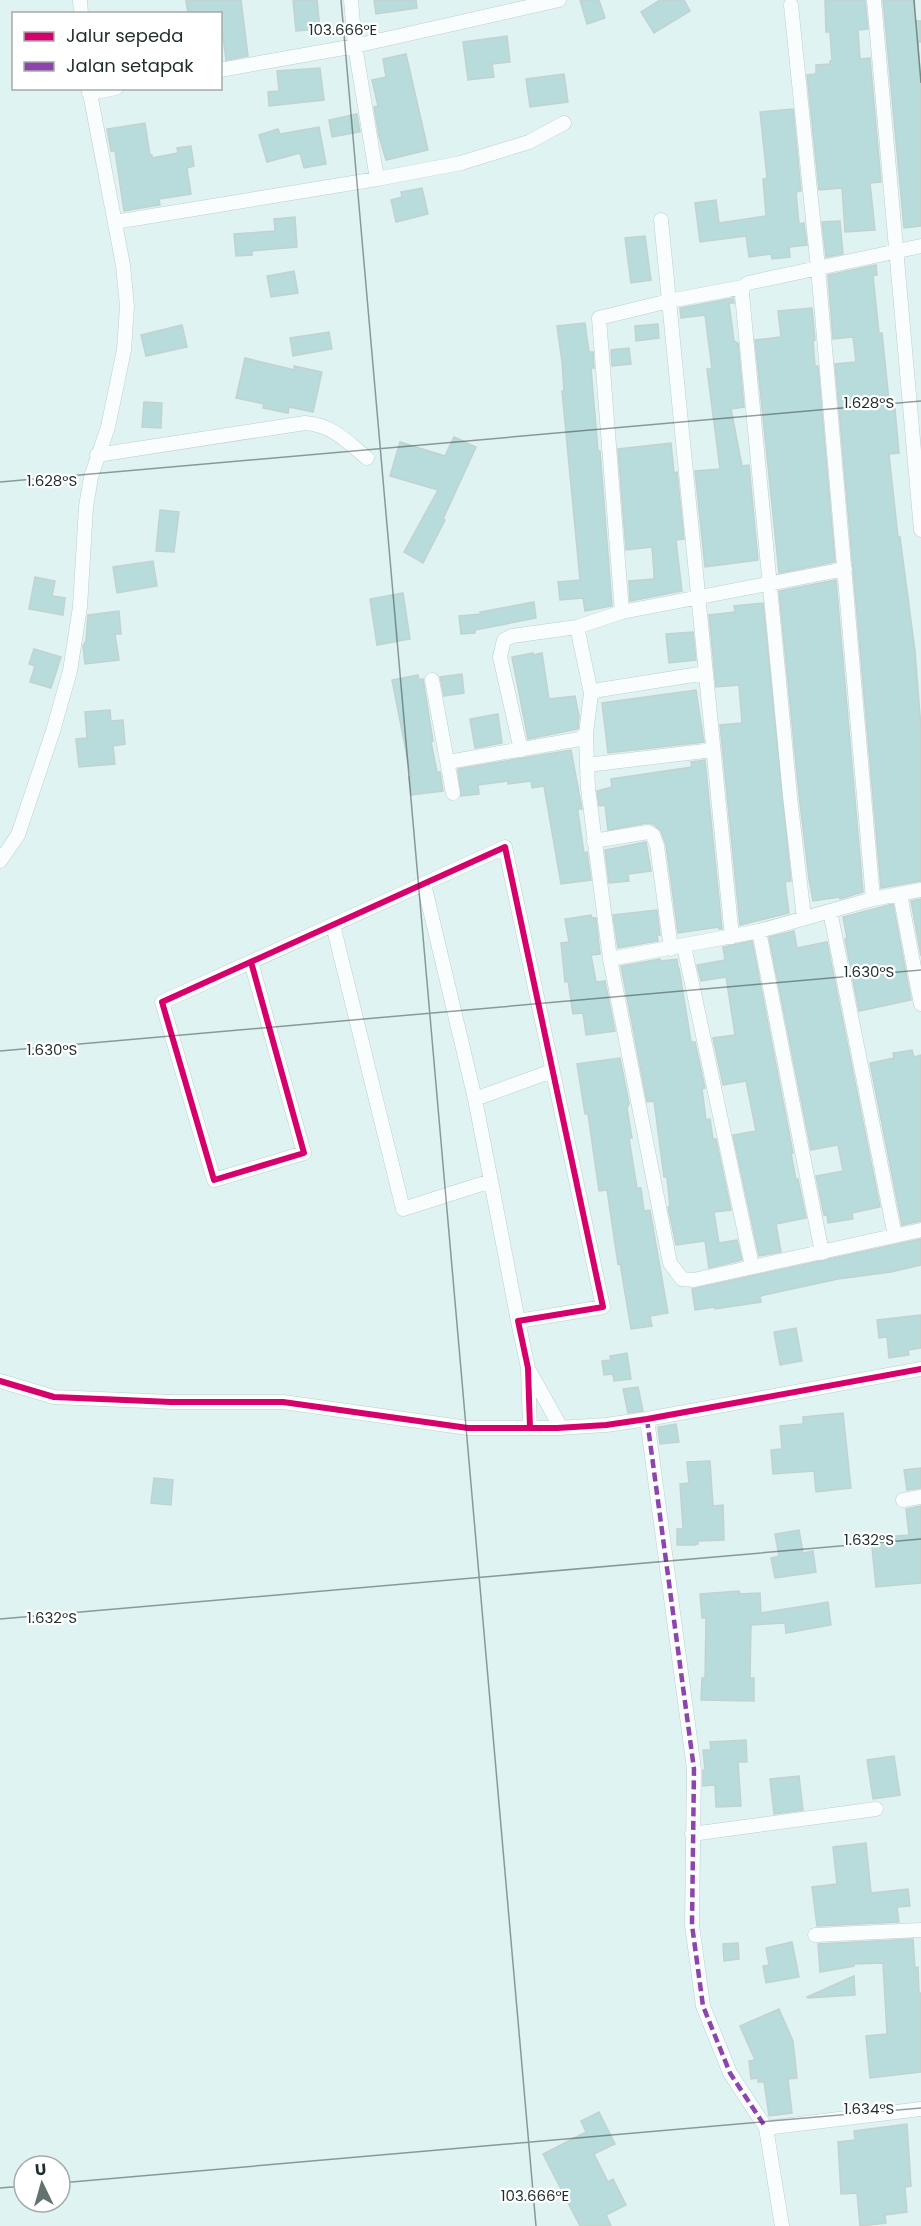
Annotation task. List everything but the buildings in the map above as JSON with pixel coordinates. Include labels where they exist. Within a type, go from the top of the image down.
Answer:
[{"type":"street","points":[[351,0],[355,46],[377,179]]},
{"type":"street","points":[[222,70],[355,46],[559,0]]},
{"type":"street","points":[[874,0],[921,530]]},
{"type":"street","points":[[790,5],[818,268],[873,899]]},
{"type":"street","points":[[0,861],[18,836],[53,731],[70,671],[80,607],[86,507],[97,455],[108,427],[124,350],[127,306],[123,265],[89,91]]},
{"type":"street","points":[[115,222],[461,163],[529,142],[564,123]]},
{"type":"street","points":[[660,220],[732,937]]},
{"type":"street","points":[[622,612],[599,318],[921,246]]},
{"type":"street","points":[[743,287],[769,583],[804,918]]},
{"type":"street","points":[[97,455],[305,423],[320,424],[329,428],[367,458]]},
{"type":"street","points":[[521,750],[500,657],[504,640],[512,636],[577,627],[622,612],[845,569]]},
{"type":"street","points":[[577,627],[591,693],[586,734],[587,765],[594,841],[610,959],[670,1263],[682,1279],[694,1280],[921,1230]]},
{"type":"street","points":[[591,693],[706,674]]},
{"type":"street","points":[[432,680],[453,793]]},
{"type":"street","points":[[448,762],[580,739],[586,734]]},
{"type":"street","points":[[587,765],[713,750]]},
{"type":"street","points":[[594,841],[648,832],[653,835],[677,948],[752,1266]]},
{"type":"street","points":[[251,962],[304,1153],[214,1179],[162,1002],[505,847],[603,1307],[518,1321]]},
{"type":"street","points":[[424,884],[475,1099],[528,1368],[530,1428]]},
{"type":"street","points":[[610,959],[732,937],[873,899],[921,890]]},
{"type":"street","points":[[900,894],[921,1004]]},
{"type":"street","points":[[830,911],[895,1236]]},
{"type":"street","points":[[333,924],[403,1209],[491,1181]]},
{"type":"street","points":[[759,931],[822,1253]]},
{"type":"street","points":[[475,1099],[552,1071]]},
{"type":"street","points":[[528,1368],[561,1428]]},
{"type":"street","points":[[0,1382],[54,1397],[171,1402],[284,1402],[468,1428],[561,1428],[648,1419],[921,1370]]},
{"type":"street","points":[[648,1419],[694,1769],[692,1925],[703,2006],[730,2073],[766,2128],[782,2226]]},
{"type":"street","points":[[903,1500],[921,1497]]},
{"type":"street","points":[[692,1834],[876,1809]]},
{"type":"street","points":[[815,1935],[921,1930]]},
{"type":"street","points":[[766,2128],[921,2109]]},
{"type":"marked path","points":[[647,1419],[694,1769],[692,1925],[703,2006],[730,2073],[766,2128]]},
{"type":"cycle path","points":[[251,962],[304,1153],[214,1180],[162,1002],[505,847],[603,1307],[518,1321],[528,1368],[530,1428]]},
{"type":"cycle path","points":[[0,1381],[54,1397],[171,1402],[283,1402],[468,1428],[557,1428],[606,1425],[647,1419],[921,1369]]}]
